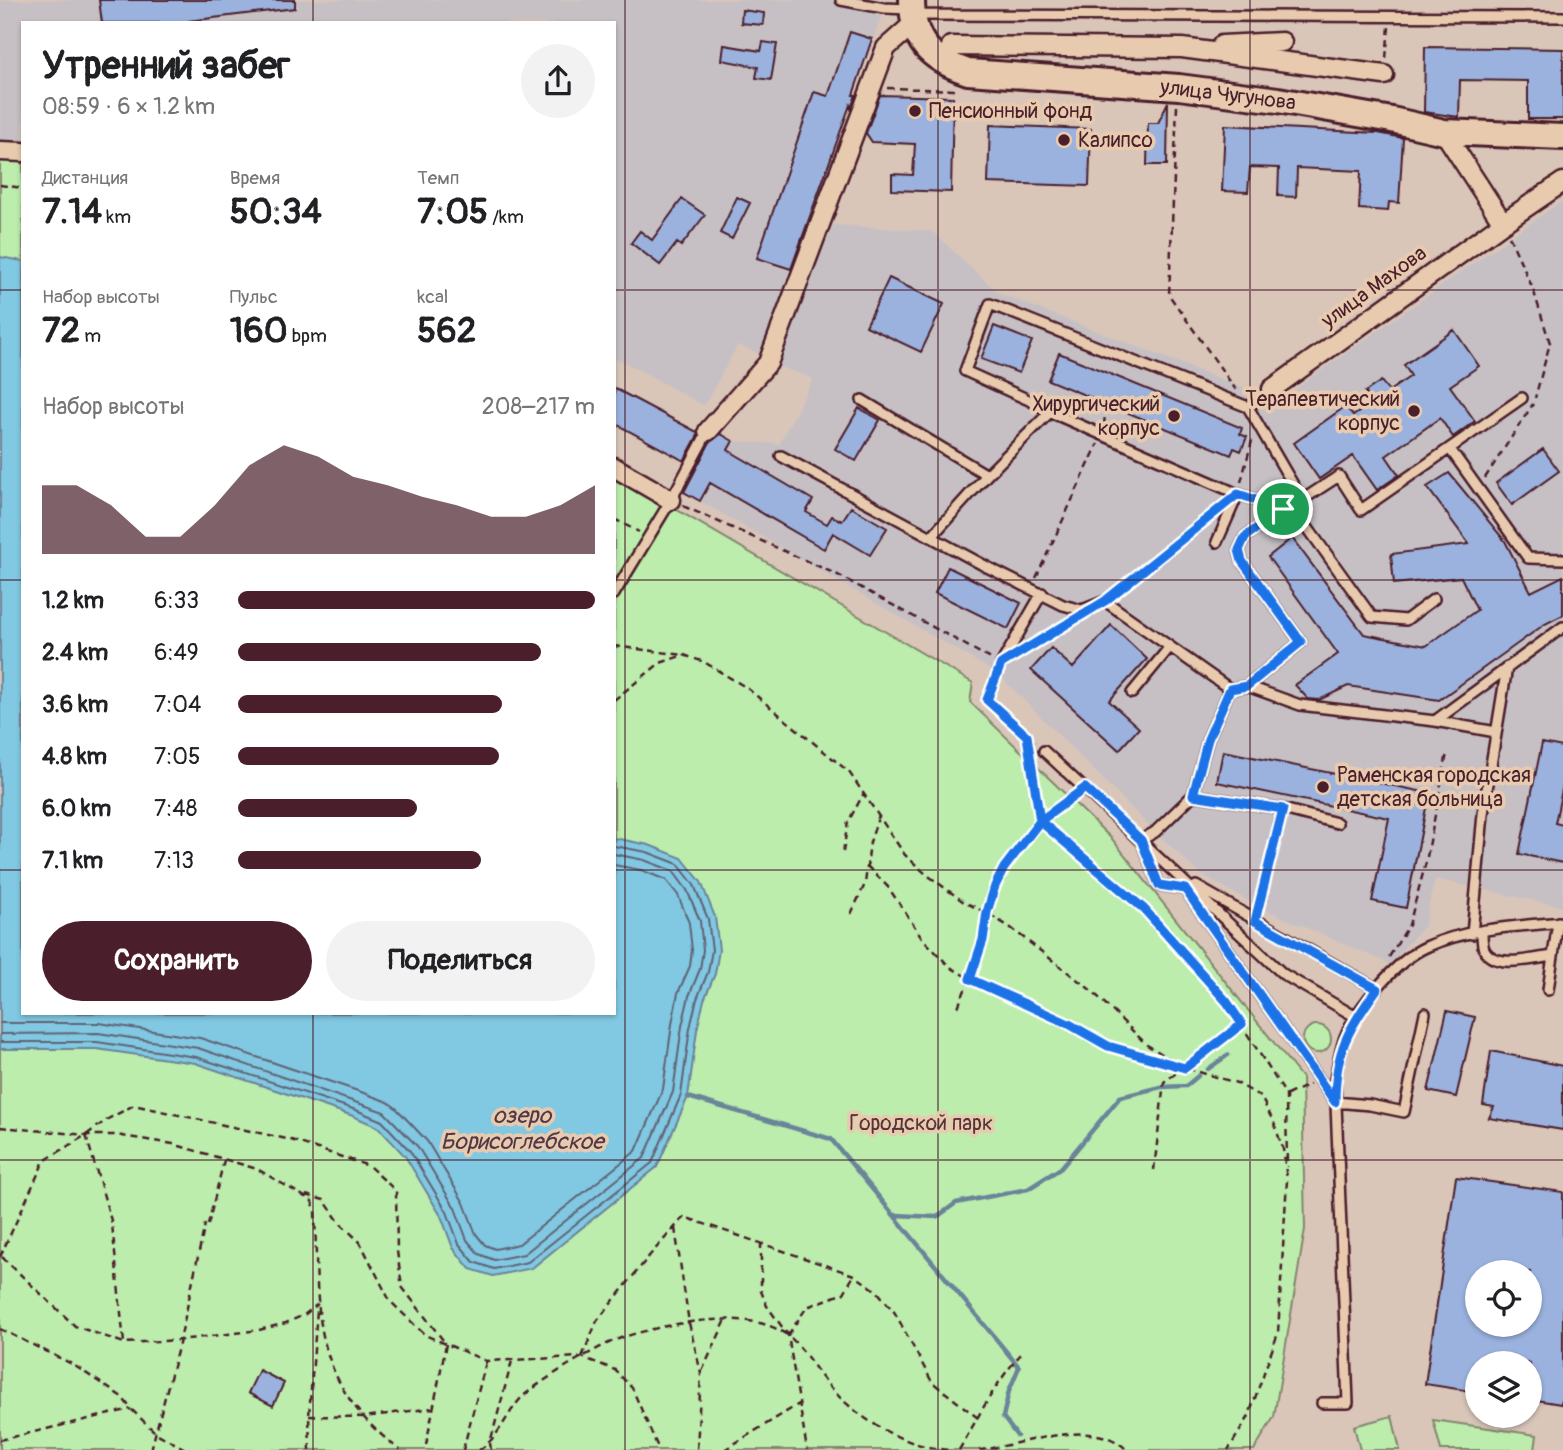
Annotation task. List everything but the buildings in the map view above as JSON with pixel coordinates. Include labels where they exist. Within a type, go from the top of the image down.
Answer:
[{"type":"main road","name":"улица Чугунова","points":[[913,12],[920,41],[930,52],[947,65],[968,72],[1179,87],[1303,104],[1444,132],[1563,137]]},
{"type":"street","points":[[708,431],[768,363],[886,48],[913,12]]},
{"type":"street","points":[[951,46],[1182,48],[1282,42]]},
{"type":"street","points":[[1182,48],[1384,75]]},
{"type":"street","points":[[1444,132],[1506,228]]},
{"type":"street","points":[[0,150],[21,152]]},
{"type":"street","name":"улица Махова","points":[[1272,388],[1506,228],[1563,181]]},
{"type":"street","points":[[616,468],[671,500]]},
{"type":"lane","points":[[841,0],[913,12],[1563,17]]},
{"type":"lane","points":[[1302,500],[1248,407],[990,304],[965,371],[1050,412],[1238,494],[1288,508],[1372,617],[1406,620],[1434,598]]},
{"type":"lane","points":[[1248,407],[1272,388]]},
{"type":"lane","points":[[780,456],[1063,605],[1082,610],[1105,601],[1230,689],[1247,686],[1301,642],[1242,561],[1239,550],[1245,537],[1339,476],[1361,510],[1522,398]]},
{"type":"lane","points":[[862,400],[987,475]]},
{"type":"lane","points":[[931,537],[987,475],[1050,412]]},
{"type":"lane","points":[[616,591],[671,500],[708,431]]},
{"type":"lane","points":[[1450,449],[1528,558],[1563,559]]},
{"type":"lane","points":[[1217,542],[1238,494]]},
{"type":"lane","points":[[1001,664],[1042,593]]},
{"type":"lane","points":[[1436,721],[1563,627]]},
{"type":"lane","points":[[1132,693],[1169,648]]},
{"type":"lane","points":[[1507,667],[1482,814],[1477,933],[1491,958],[1502,962],[1553,956]]},
{"type":"lane","points":[[1247,686],[1300,705],[1436,721],[1496,732]]},
{"type":"lane","points":[[1141,840],[1155,832],[1193,795],[1208,739],[1230,689]]},
{"type":"lane","points":[[1044,751],[1283,974],[1356,1017]]},
{"type":"lane","points":[[1193,795],[1283,809],[1337,823]]},
{"type":"lane","points":[[1141,840],[1159,885],[1185,889],[1335,1102],[1404,1112],[1424,1013]]},
{"type":"lane","points":[[1183,878],[1376,988]]},
{"type":"lane","points":[[1322,1403],[1348,1403],[1335,1102],[1335,1079],[1345,1037],[1376,988],[1393,971],[1424,947],[1477,933],[1561,922],[1559,945],[1553,956],[1548,990]]},
{"type":"path","points":[[871,87],[965,90]]},
{"type":"path","points":[[1168,104],[1186,107]]},
{"type":"path","points":[[1177,106],[1169,295],[1248,407]]},
{"type":"path","points":[[0,186],[21,188]]},
{"type":"path","points":[[1478,488],[1532,407],[1550,343],[1533,289],[1506,228]]},
{"type":"path","points":[[1031,588],[1102,435],[1106,404]]},
{"type":"path","points":[[1044,751],[987,700],[1001,664],[1105,601],[1238,494]]},
{"type":"path","points":[[671,500],[838,575],[1001,664]]},
{"type":"path","points":[[616,520],[649,538]]},
{"type":"path","points":[[616,646],[684,655],[704,662],[747,688],[849,772],[905,855],[926,874],[964,902],[987,912],[1011,928],[1092,991],[1147,1045],[1185,1068]]},
{"type":"path","points":[[616,698],[660,663],[684,655]]},
{"type":"path","points":[[1027,736],[1040,821],[1144,909],[1227,1002],[1286,1095],[1287,1180],[1278,1333],[1248,1418],[1228,1450]]},
{"type":"path","points":[[1376,988],[1386,962],[1409,925],[1426,862],[1447,753]]},
{"type":"path","points":[[958,1007],[983,940],[987,912],[1004,868],[1040,821],[1085,788]]},
{"type":"path","points":[[843,852],[848,822],[864,791]]},
{"type":"path","points":[[1255,921],[1283,809]]},
{"type":"path","points":[[851,914],[865,884],[870,842],[879,815]]},
{"type":"path","points":[[867,866],[888,887],[923,939],[950,967],[970,979],[1069,1024],[1108,1046],[1237,1083],[1261,1097],[1283,1149],[1287,1180]]},
{"type":"path","points":[[1154,1170],[1164,1082],[1242,1024]]},
{"type":"path","points":[[318,1304],[304,1315],[259,1330],[180,1340],[124,1343],[75,1326],[0,1256],[44,1161],[134,1105],[291,1140],[369,1166],[396,1191],[397,1251],[402,1287],[446,1343],[425,1450]]},
{"type":"path","points":[[0,1127],[116,1135],[173,1144],[257,1169],[312,1201],[315,1209],[318,1304],[309,1416],[310,1450]]},
{"type":"path","points":[[86,1135],[112,1224],[124,1343]]},
{"type":"path","points":[[151,1450],[224,1160]]},
{"type":"path","points":[[300,1194],[324,1200],[360,1242],[390,1301],[425,1335],[486,1361],[582,1357],[615,1370],[632,1388],[659,1450]]},
{"type":"path","points":[[582,1357],[597,1321],[684,1217],[854,1275],[877,1291],[895,1313],[932,1382],[978,1418]]},
{"type":"path","points":[[675,1228],[689,1323],[701,1373],[697,1450]]},
{"type":"path","points":[[761,1242],[761,1291],[767,1306],[834,1392],[863,1418],[898,1437],[933,1449],[950,1450]]},
{"type":"path","points":[[807,1450],[788,1335],[807,1307],[844,1293],[854,1275]]},
{"type":"path","points":[[318,1304],[327,1357],[350,1401],[400,1450]]},
{"type":"path","points":[[479,1450],[490,1443],[523,1397],[582,1357],[626,1336],[689,1323],[726,1320],[759,1322],[788,1335]]},
{"type":"path","points":[[701,1373],[726,1320]]},
{"type":"path","points":[[0,1329],[72,1364],[122,1398],[156,1433],[187,1450]]},
{"type":"path","points":[[959,1450],[1004,1373],[1021,1354]]},
{"type":"path","points":[[463,1450],[486,1361]]},
{"type":"path","points":[[491,1450],[490,1443],[512,1362]]},
{"type":"path","points":[[724,1450],[799,1404]]},
{"type":"path","points":[[309,1416],[364,1417],[433,1408]]},
{"type":"path","points":[[0,1440],[131,1409]]},
{"type":"path","points":[[979,1450],[1055,1436],[1091,1433],[1108,1436],[1127,1450]]},
{"type":"shaded area","points":[[0,0],[887,0],[763,355],[738,345],[704,406],[616,359],[616,21],[21,21],[21,147],[0,144]]},
{"type":"shaded area","points":[[1563,200],[1563,907],[1435,879],[1424,926],[1390,964],[1259,907],[1199,873],[998,674],[700,501],[733,441],[779,444],[813,379],[776,365],[833,225],[932,231],[998,293],[1278,401]]},
{"type":"green space","name":"Городской парк","points":[[0,157],[21,161],[21,1015],[616,1015],[616,474],[973,683],[970,702],[1112,839],[1302,1078],[1305,1229],[1274,1417],[1254,1450],[0,1450]]},
{"type":"green space","points":[[1317,1025],[1327,1029],[1331,1039],[1327,1049],[1317,1053],[1307,1049],[1303,1039],[1307,1029]]},
{"type":"green space","points":[[1392,1416],[1400,1450],[1360,1450],[1354,1426]]},
{"type":"green space","points":[[1433,1420],[1465,1425],[1465,1428],[1488,1428],[1537,1435],[1535,1450],[1441,1450]]},
{"type":"water","name":"озеро Борисоглебское","points":[[0,257],[21,261],[21,1015],[616,1015],[616,838],[649,845],[682,858],[701,882],[715,917],[719,950],[715,974],[704,1000],[697,1030],[688,1097],[657,1167],[532,1268],[493,1276],[470,1269],[453,1248],[441,1216],[405,1156],[378,1127],[353,1116],[195,1063],[96,1049],[0,1049]]},
{"type":"waterway","points":[[1208,1069],[1228,1055]]},
{"type":"waterway","points":[[896,1215],[937,1217],[956,1203],[1028,1189],[1061,1168],[1120,1097],[1161,1087],[1186,1086],[1198,1076]]},
{"type":"waterway","points":[[688,1097],[831,1139],[1019,1367],[1009,1391],[1003,1417],[1017,1436]]},
{"type":"place","name":"Пенсионный фонд","points":[[915,111]]},
{"type":"place","name":"Калипсо","points":[[1064,140]]},
{"type":"place","name":"Терапевтический корпус","points":[[1414,411]]},
{"type":"place","name":"Хирургический корпус","points":[[1174,416]]},
{"type":"place","name":"Раменская городская детская больница","points":[[1323,787]]},
{"type":"route","points":[[1283,509],[1238,494],[1105,601],[1001,664],[987,700],[1027,736],[1040,821],[1004,868],[995,886],[987,912],[983,940],[970,979],[1069,1024],[1108,1046],[1185,1068],[1242,1024],[1227,1002],[1144,909],[1040,821],[1085,788],[1141,840],[1159,885],[1185,889],[1335,1102],[1335,1079],[1345,1037],[1377,989],[1255,921],[1283,809],[1193,795],[1208,739],[1230,689],[1247,686],[1301,642],[1242,561],[1239,550],[1245,537],[1283,509]]}]
